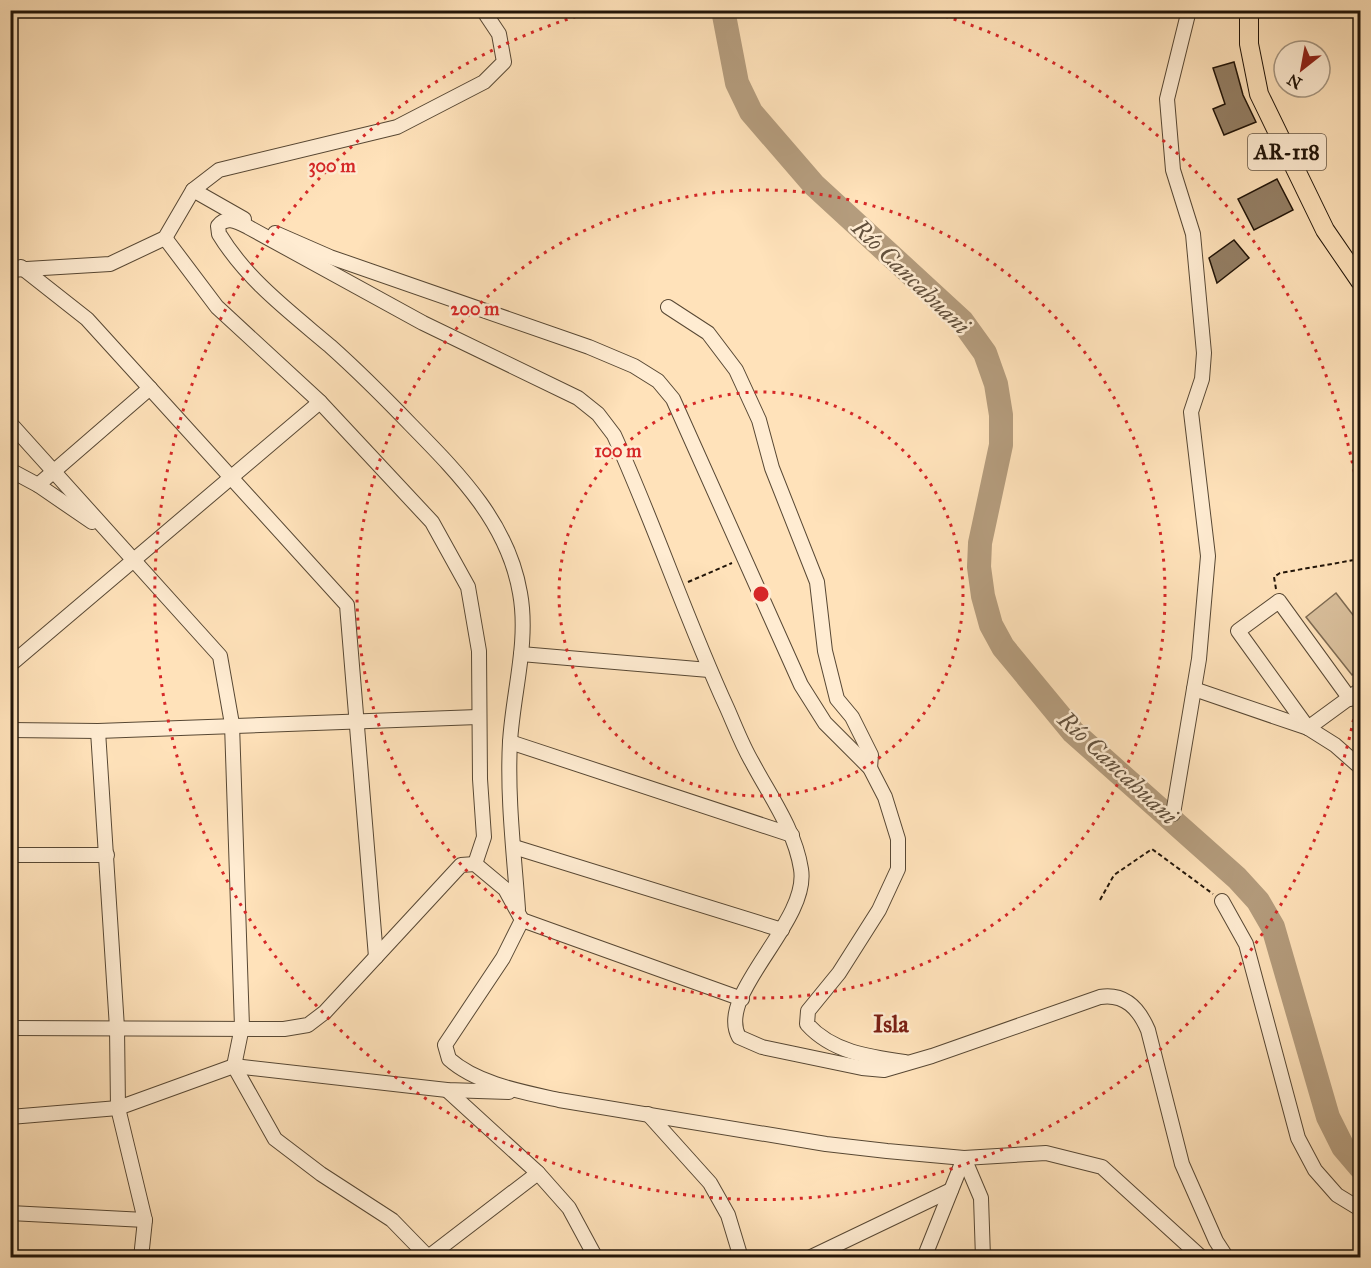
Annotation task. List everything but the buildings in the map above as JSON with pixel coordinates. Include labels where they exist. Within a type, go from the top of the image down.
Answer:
[{"type":"main road","name":"AR-118","points":[[1250,10],[1250,44],[1259,94],[1325,230],[1360,280]]},
{"type":"street","points":[[16,268],[110,264],[165,238],[192,190],[219,170],[398,127],[484,82],[504,62],[499,34],[483,10]]},
{"type":"street","points":[[1173,814],[1194,689],[1208,556],[1191,412],[1202,379],[1204,353],[1193,234],[1173,170],[1167,99],[1189,10]]},
{"type":"street","points":[[192,190],[253,223],[330,257],[590,347],[634,366],[658,381],[673,399],[801,685],[825,723],[870,768],[885,797],[898,839],[898,869],[868,928],[839,973],[808,1011],[807,1024],[818,1036],[858,1055],[910,1063]]},
{"type":"street","points":[[524,1093],[461,1068],[449,1059],[445,1049],[447,1040],[514,940],[520,914],[514,847],[510,742],[521,654],[522,609],[517,579],[504,542],[491,516],[447,463],[367,380],[262,287],[221,238],[218,230],[219,224],[232,220],[248,227],[423,323],[578,398],[590,407],[614,435],[677,586],[709,670],[750,759],[792,835],[802,880],[798,898],[782,930],[742,999],[735,1025],[739,1037],[750,1044],[869,1069],[884,1070],[1100,997],[1112,997],[1131,1004],[1139,1011],[1148,1030],[1182,1164],[1202,1212],[1227,1257]]},
{"type":"street","points":[[165,238],[217,307],[320,402],[432,522],[468,587],[479,651],[478,717],[484,837],[475,864]]},
{"type":"street","points":[[16,268],[87,319],[347,605],[376,957]]},
{"type":"street","points":[[668,307],[708,333],[736,370],[759,420],[772,468],[817,582],[825,651],[837,699],[852,717],[871,755],[870,768]]},
{"type":"street","points":[[38,485],[150,388]]},
{"type":"street","points":[[10,665],[320,402]]},
{"type":"street","points":[[10,423],[220,656],[232,724],[242,1027],[234,1066],[275,1139],[321,1174],[392,1220],[428,1257],[538,1173]]},
{"type":"street","points":[[10,470],[38,485],[111,535]]},
{"type":"street","points":[[1279,601],[1355,695],[1308,728],[1238,631],[1279,601]]},
{"type":"street","points":[[521,654],[709,670]]},
{"type":"street","points":[[1194,689],[1308,728],[1335,745],[1360,767]]},
{"type":"street","points":[[10,730],[98,731],[232,724],[478,717]]},
{"type":"street","points":[[98,731],[117,1028],[118,1108],[145,1220],[141,1257]]},
{"type":"street","points":[[510,742],[792,835]]},
{"type":"street","points":[[514,847],[782,930]]},
{"type":"street","points":[[10,855],[107,855]]},
{"type":"street","points":[[10,1029],[242,1027],[284,1029],[308,1025],[325,1012],[461,865],[475,864],[505,889],[520,914],[742,999]]},
{"type":"street","points":[[1222,901],[1246,944],[1298,1138],[1322,1179],[1337,1195],[1360,1209]]},
{"type":"street","points":[[10,1117],[118,1108],[234,1066],[447,1090],[524,1093],[826,1144],[964,1158],[1046,1153],[1102,1167],[1202,1257]]},
{"type":"street","points":[[447,1090],[538,1173],[569,1208],[596,1257]]},
{"type":"street","points":[[648,1114],[710,1183],[728,1215],[741,1257]]},
{"type":"street","points":[[924,1257],[964,1158]]},
{"type":"street","points":[[964,1158],[981,1198],[983,1257]]},
{"type":"street","points":[[809,1257],[951,1190]]},
{"type":"street","points":[[10,1213],[145,1220]]},
{"type":"path","points":[[677,586],[744,558]]},
{"type":"path","points":[[1279,601],[1274,577],[1280,573],[1360,559]]},
{"type":"path","points":[[1100,900],[1114,875],[1152,849],[1222,901]]},
{"type":"shaded area","points":[[1336,593],[1360,624],[1360,669],[1352,675],[1306,617]]},
{"type":"waterway","name":"Río Cancahuani","points":[[723,10],[737,83],[751,112],[814,185],[962,321],[985,353],[996,384],[1001,415],[1001,445],[980,543],[979,567],[983,596],[991,625],[1003,647],[1073,732],[1237,878],[1258,901],[1273,927],[1328,1117],[1343,1147],[1360,1167]]},
{"type":"district","name":"Isla","points":[[891,1024]]}]
